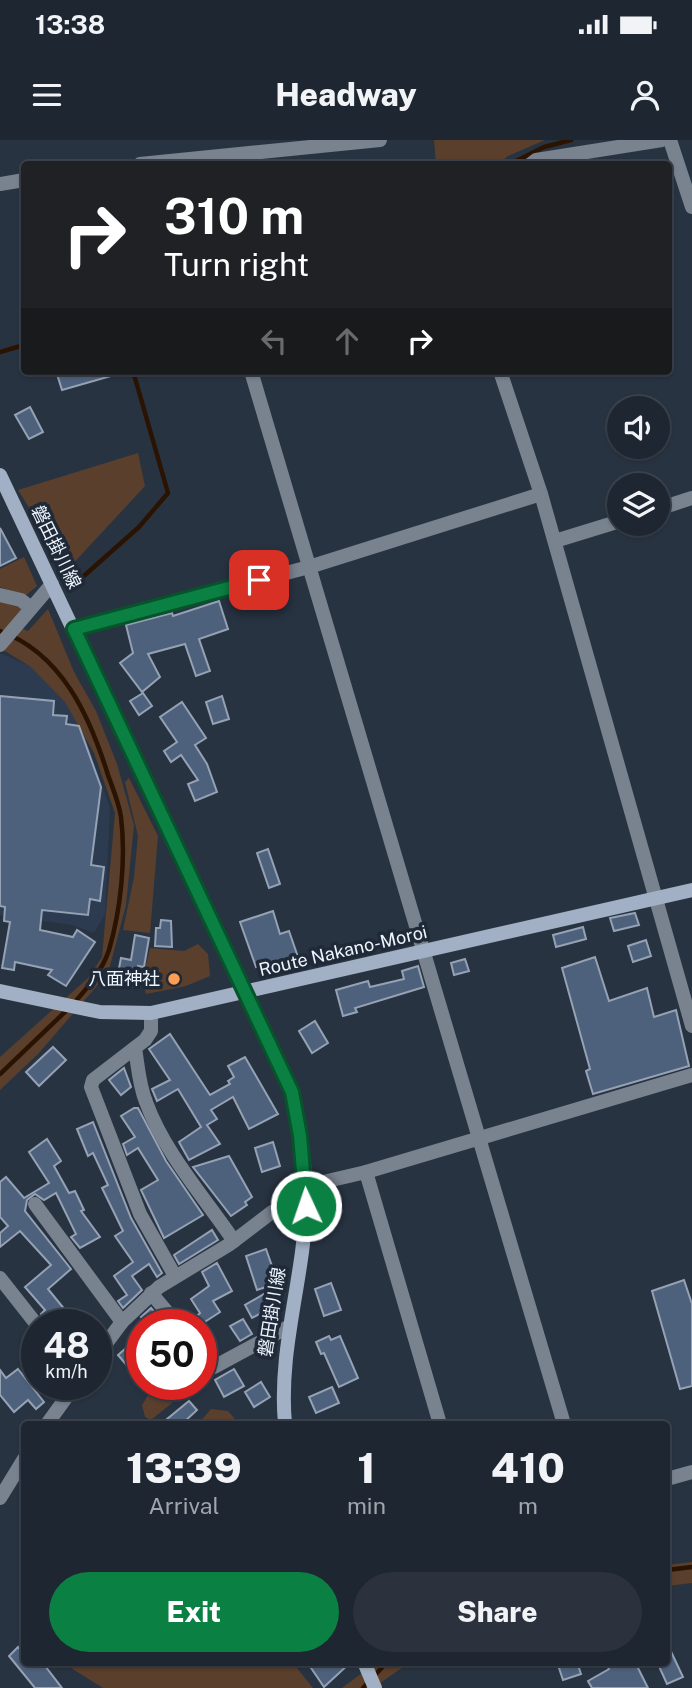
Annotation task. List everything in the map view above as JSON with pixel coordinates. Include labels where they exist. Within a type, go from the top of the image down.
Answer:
[{"type":"main road","name":"磐田掛川線","points":[[0,475],[292,1092],[306,1186],[306,1206],[288,1327],[283,1386],[285,1421]]},
{"type":"main road","name":"Route Nakano-Moroi","points":[[0,991],[100,1012],[151,1013],[692,890]]},
{"type":"main road","points":[[365,1666],[375,1688]]},
{"type":"street","points":[[167,161],[337,142],[380,140]]},
{"type":"street","points":[[535,161],[662,140]]},
{"type":"street","points":[[670,140],[692,207]]},
{"type":"street","points":[[0,184],[21,180]]},
{"type":"street","points":[[252,375],[563,1421]]},
{"type":"street","points":[[501,375],[555,541],[654,900],[692,1026]]},
{"type":"street","points":[[74,629],[309,567],[541,494]]},
{"type":"street","points":[[670,505],[692,498]]},
{"type":"street","points":[[555,541],[607,525]]},
{"type":"street","points":[[1,645],[52,584]]},
{"type":"street","points":[[0,595],[21,600],[31,608]]},
{"type":"street","points":[[151,1013],[151,1031],[135,1048],[93,1080],[91,1087],[140,1214],[175,1276]]},
{"type":"street","points":[[135,1048],[144,1099],[150,1114],[169,1148],[234,1241]]},
{"type":"street","points":[[306,1186],[366,1172],[692,1075]]},
{"type":"street","points":[[366,1172],[439,1421]]},
{"type":"street","points":[[34,1205],[122,1322]]},
{"type":"street","points":[[112,1335],[151,1293],[175,1276],[234,1241],[272,1212],[306,1206]]},
{"type":"street","points":[[0,1278],[24,1309]]},
{"type":"street","points":[[151,1293],[164,1309]]},
{"type":"street","points":[[217,1365],[288,1327]]},
{"type":"street","points":[[50,1421],[65,1400]]},
{"type":"street","points":[[0,1498],[21,1464]]},
{"type":"street","points":[[670,1478],[692,1472]]},
{"type":"shaded area","points":[[434,140],[545,140],[502,161],[436,161]]},
{"type":"shaded area","points":[[138,453],[145,486],[68,569],[18,490]]},
{"type":"shaded area","points":[[24,557],[37,586],[25,596],[0,587],[0,569]]},
{"type":"shaded area","points":[[0,598],[26,604],[13,625],[28,631],[48,609],[74,672],[96,711],[117,764],[134,825],[126,905],[110,966],[102,980],[38,1054],[0,1090],[0,1057],[88,978],[102,957],[115,813],[94,753],[65,702],[31,667],[0,648]]},
{"type":"shaded area","points":[[0,653],[34,668],[64,696],[79,719],[110,808],[105,914],[94,933],[72,925],[0,915]]},
{"type":"shaded area","points":[[129,778],[158,836],[150,933],[123,930],[134,877],[138,836],[125,782]]},
{"type":"shaded area","points":[[198,944],[208,954],[210,976],[186,986],[146,994],[142,981],[150,948],[184,951]]},
{"type":"shaded area","points":[[145,1400],[173,1400],[151,1420],[145,1417],[142,1405]]},
{"type":"shaded area","points":[[211,1409],[228,1411],[236,1421],[201,1421]]},
{"type":"shaded area","points":[[692,1562],[692,1583],[670,1586],[670,1565]]},
{"type":"shaded area","points":[[68,1666],[295,1666],[313,1688],[103,1688]]},
{"type":"shaded area","points":[[371,1666],[405,1666],[373,1688],[342,1688]]},
{"type":"building","points":[[57,375],[114,375],[62,390]]},
{"type":"building","points":[[30,407],[43,432],[29,439],[15,415]]},
{"type":"building","points":[[0,528],[16,558],[0,566]]},
{"type":"building","points":[[219,601],[228,629],[199,639],[210,671],[196,676],[185,644],[148,654],[160,677],[142,692],[120,663],[133,653],[126,625],[172,613],[173,616]]},
{"type":"building","points":[[143,693],[152,706],[139,715],[130,701]]},
{"type":"building","points":[[0,696],[54,701],[53,715],[67,716],[66,724],[79,726],[101,787],[91,865],[104,867],[100,901],[90,899],[88,915],[42,910],[40,930],[73,937],[77,930],[95,942],[66,986],[48,975],[52,970],[15,962],[14,970],[2,968],[10,922],[4,921],[5,907],[0,906]]},
{"type":"building","points":[[222,696],[229,719],[213,724],[206,702]]},
{"type":"building","points":[[182,702],[206,738],[195,745],[207,764],[217,792],[195,801],[188,784],[198,780],[181,755],[171,762],[164,751],[177,742],[160,717]]},
{"type":"building","points":[[268,849],[280,884],[269,888],[257,853]]},
{"type":"building","points":[[273,911],[280,934],[289,931],[298,957],[256,967],[240,922]]},
{"type":"building","points":[[635,913],[639,925],[614,931],[610,918]]},
{"type":"building","points":[[161,920],[171,921],[172,947],[155,946],[156,928],[160,928]]},
{"type":"building","points":[[583,927],[586,939],[556,947],[553,935]]},
{"type":"building","points":[[135,935],[149,938],[144,967],[138,966],[135,987],[116,984],[121,958],[131,960]]},
{"type":"building","points":[[646,940],[651,956],[633,962],[628,946]]},
{"type":"building","points":[[595,957],[609,1001],[647,988],[654,1017],[676,1010],[689,1066],[593,1094],[586,1071],[590,1069],[562,968]]},
{"type":"building","points":[[465,959],[469,971],[454,975],[451,963]]},
{"type":"building","points":[[418,966],[424,987],[355,1008],[357,1012],[343,1016],[336,990],[368,981],[370,987],[404,979],[402,971]]},
{"type":"building","points":[[315,1021],[328,1043],[312,1053],[299,1031]]},
{"type":"building","points":[[170,1034],[210,1095],[230,1084],[228,1081],[234,1077],[228,1066],[245,1057],[278,1114],[249,1129],[233,1097],[211,1110],[217,1119],[207,1125],[220,1144],[189,1160],[179,1142],[201,1127],[178,1089],[157,1101],[152,1089],[170,1080],[149,1049]]},
{"type":"building","points":[[53,1047],[66,1060],[39,1086],[26,1072]]},
{"type":"building","points":[[124,1068],[131,1087],[121,1095],[109,1080]]},
{"type":"building","points":[[138,1108],[166,1161],[203,1215],[164,1238],[141,1190],[158,1180],[138,1148],[127,1155],[123,1144],[135,1137],[121,1116]]},
{"type":"building","points":[[93,1122],[131,1218],[162,1273],[157,1277],[149,1264],[132,1276],[142,1290],[123,1308],[118,1301],[127,1295],[114,1276],[133,1262],[115,1236],[123,1231],[102,1188],[108,1185],[93,1153],[88,1156],[77,1129]]},
{"type":"building","points":[[47,1139],[61,1161],[54,1166],[69,1193],[75,1191],[84,1210],[81,1211],[100,1237],[80,1248],[71,1237],[76,1234],[56,1193],[44,1200],[35,1194],[27,1200],[25,1211],[71,1269],[48,1289],[64,1309],[44,1309],[25,1287],[51,1265],[20,1231],[0,1247],[0,1233],[8,1226],[0,1217],[0,1182],[6,1177],[24,1198],[49,1183],[29,1152]]},
{"type":"building","points":[[273,1142],[280,1166],[262,1172],[255,1148]]},
{"type":"building","points":[[229,1156],[252,1197],[245,1202],[247,1205],[231,1216],[193,1167]]},
{"type":"building","points":[[212,1230],[218,1240],[179,1264],[174,1255]]},
{"type":"building","points":[[266,1249],[278,1283],[257,1290],[246,1256]]},
{"type":"building","points":[[217,1263],[232,1291],[213,1301],[220,1312],[217,1314],[217,1309],[197,1309],[191,1299],[209,1286],[202,1272]]},
{"type":"building","points":[[684,1280],[692,1304],[692,1386],[680,1389],[652,1291]]},
{"type":"building","points":[[331,1283],[341,1310],[324,1316],[315,1289]]},
{"type":"building","points":[[264,1294],[271,1308],[252,1318],[245,1305]]},
{"type":"building","points":[[243,1319],[252,1334],[240,1341],[230,1326]]},
{"type":"building","points":[[329,1336],[331,1340],[340,1336],[358,1378],[339,1387],[324,1353],[321,1354],[316,1342]]},
{"type":"building","points":[[126,1348],[126,1364],[118,1355]]},
{"type":"building","points":[[18,1369],[21,1373],[21,1400],[28,1400],[14,1412],[0,1395],[0,1370],[6,1378]]},
{"type":"building","points":[[234,1369],[244,1386],[224,1397],[217,1379]]},
{"type":"building","points":[[261,1382],[270,1397],[254,1407],[245,1392]]},
{"type":"building","points":[[332,1387],[339,1403],[316,1413],[309,1397]]},
{"type":"building","points":[[28,1400],[42,1400],[44,1402],[36,1409]]},
{"type":"building","points":[[189,1401],[197,1410],[185,1421],[165,1421]]},
{"type":"building","points":[[18,1647],[21,1650],[21,1666],[45,1666],[62,1688],[35,1688],[9,1656]]},
{"type":"building","points":[[670,1649],[683,1677],[667,1684],[659,1666],[670,1666]]},
{"type":"building","points":[[310,1666],[347,1666],[324,1687]]},
{"type":"building","points":[[558,1666],[578,1666],[581,1674],[563,1680]]},
{"type":"building","points":[[608,1666],[637,1666],[648,1688],[592,1688],[588,1681],[609,1669]]},
{"type":"waterway","points":[[516,161],[544,147],[571,140]]},
{"type":"waterway","points":[[0,352],[21,346]]},
{"type":"waterway","points":[[77,582],[139,527],[168,493],[134,375]]},
{"type":"waterway","points":[[0,631],[22,641],[41,655],[70,689],[101,753],[120,812],[123,866],[113,934],[103,965],[74,1003]]},
{"type":"waterway","points":[[0,1074],[68,1009]]},
{"type":"waterway","points":[[670,1570],[692,1567]]},
{"type":"waterway","points":[[363,1688],[383,1666]]},
{"type":"place","name":"八面神社","points":[[174,979]]},
{"type":"route","points":[[259,580],[74,629],[292,1092],[300,1136],[306,1206]]}]
